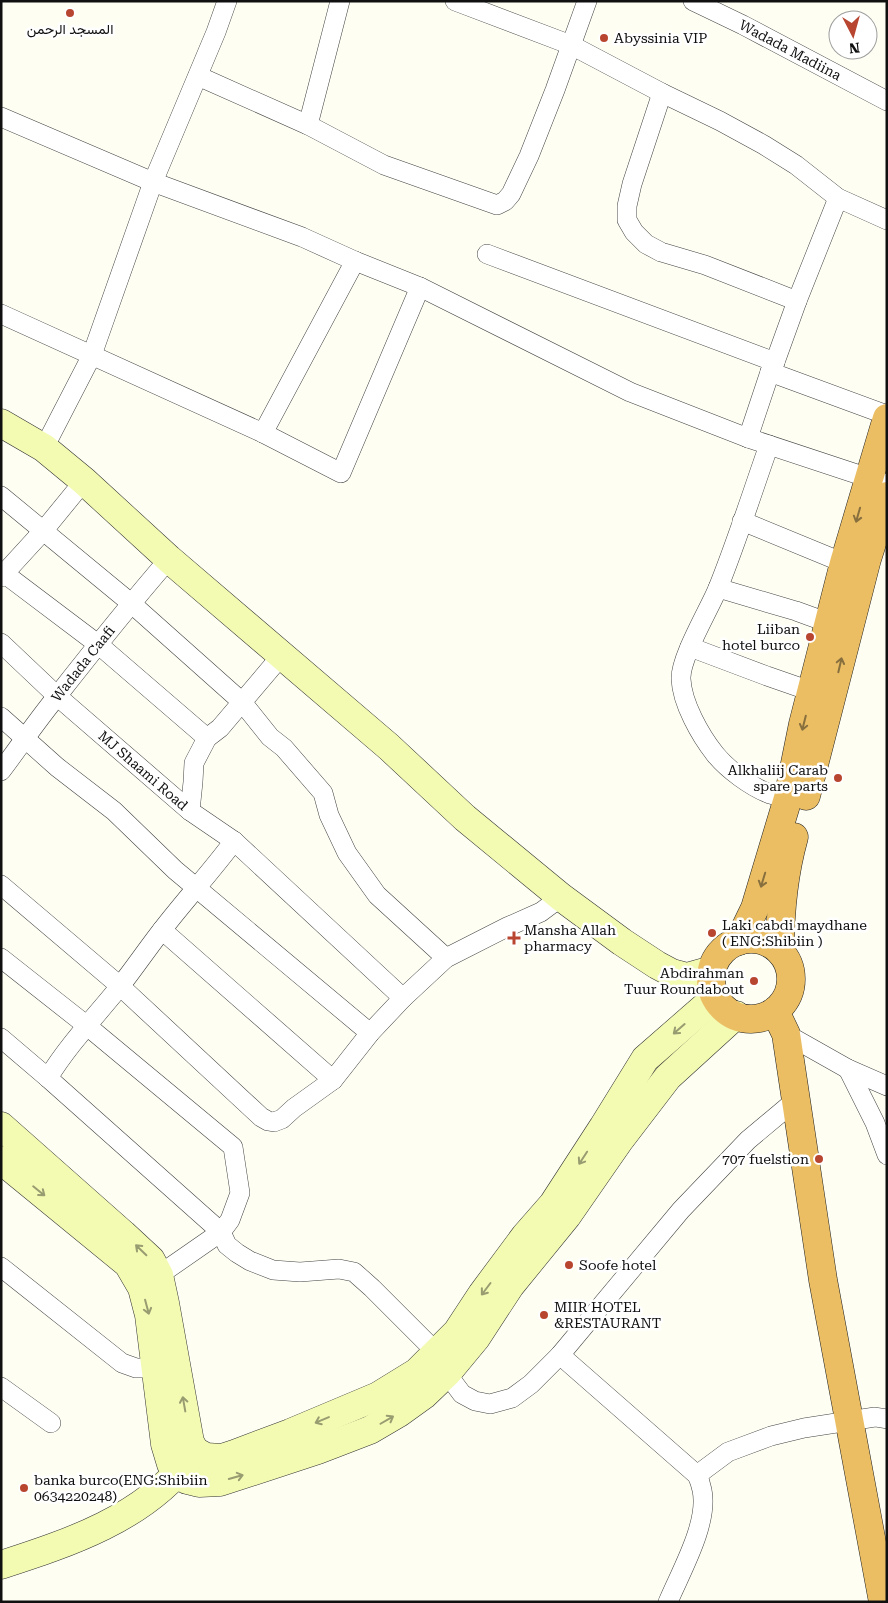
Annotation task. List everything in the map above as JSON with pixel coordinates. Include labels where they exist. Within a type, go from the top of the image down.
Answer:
[{"type":"highway","points":[[780,951],[780,919],[786,864],[806,795],[867,559],[881,486],[887,416]]},
{"type":"highway","points":[[739,941],[755,908],[788,798],[804,724],[844,563],[881,486]]},
{"type":"highway","points":[[781,1022],[763,1017],[749,1019],[736,1015],[724,1008],[716,997],[712,984],[712,970],[718,958],[727,947],[739,941],[754,939],[768,943],[780,951],[788,962],[791,975],[790,989],[785,1001],[781,1022],[797,1099],[823,1280],[883,1602]]},
{"type":"street","points":[[44,448],[92,355],[153,182],[216,32],[227,1]]},
{"type":"street","points":[[308,125],[340,1]]},
{"type":"street","points":[[455,1],[571,46],[720,121],[796,165],[838,198],[887,220]]},
{"type":"street","points":[[198,76],[308,125],[384,164],[496,205],[505,201],[511,194],[529,156],[587,1]]},
{"type":"street","name":"Wadada Madiina","points":[[693,1],[887,100]]},
{"type":"street","points":[[662,93],[627,206],[628,220],[634,232],[646,244],[661,252],[704,265],[797,301]]},
{"type":"street","points":[[1,117],[153,182],[302,237],[420,287],[630,392],[748,438],[881,486]]},
{"type":"street","points":[[748,438],[797,301],[838,198]]},
{"type":"street","points":[[487,254],[773,367],[887,416]]},
{"type":"street","points":[[263,433],[355,261]]},
{"type":"street","points":[[1,314],[263,433],[340,473],[420,287]]},
{"type":"street","points":[[1,423],[44,448],[84,481],[169,559],[389,747],[465,818],[561,897],[622,942],[672,973],[687,977],[712,970]]},
{"type":"street","points":[[769,445],[718,588],[690,647],[681,677],[682,693],[689,710],[704,738],[716,755],[741,778],[770,794],[788,798]]},
{"type":"street","points":[[84,481],[44,530],[2,574],[99,645],[207,738]]},
{"type":"street","points":[[1,496],[132,604],[242,702],[270,737],[284,748],[324,793],[329,815],[347,853],[377,895],[446,958]]},
{"type":"street","points":[[742,520],[844,563]]},
{"type":"street","name":"Wadada Caafi","points":[[1,771],[57,696],[169,559]]},
{"type":"street","points":[[718,588],[796,611],[829,623]]},
{"type":"street","name":"MJ Shaami Road","points":[[1,643],[57,696],[190,810],[234,841],[402,998]]},
{"type":"street","points":[[690,647],[813,692]]},
{"type":"street","points":[[190,810],[194,782],[194,762],[207,738],[220,728],[282,655]]},
{"type":"street","points":[[1,717],[57,767],[114,811],[175,870],[370,1033]]},
{"type":"street","points":[[48,1078],[86,1025],[120,986],[162,930],[234,841]]},
{"type":"street","points":[[1,885],[120,986],[261,1117],[274,1122],[282,1119],[333,1080],[370,1033],[402,998],[446,958],[541,912],[561,897]]},
{"type":"street","points":[[162,930],[333,1080]]},
{"type":"street","points":[[1,958],[86,1025],[233,1147],[240,1193],[230,1220],[221,1232],[158,1275]]},
{"type":"street","points":[[560,1210],[603,1127],[645,1059],[716,997]]},
{"type":"street","points":[[1,1126],[151,1260],[158,1275],[167,1368],[166,1444],[171,1464],[177,1475],[187,1480],[199,1483],[220,1482],[370,1430],[399,1413],[424,1395],[457,1332],[482,1294],[526,1236],[560,1210],[619,1141],[668,1077],[736,1015]]},
{"type":"street","points":[[781,1022],[848,1069],[887,1086]]},
{"type":"street","points":[[1,1038],[221,1232],[227,1245],[236,1253],[250,1262],[273,1270],[300,1272],[338,1269],[354,1272],[367,1282],[442,1363],[462,1394],[475,1401],[490,1404],[512,1398],[531,1384],[560,1355],[681,1210],[748,1140],[797,1099]]},
{"type":"street","points":[[645,1059],[668,1077]]},
{"type":"street","points":[[848,1069],[875,1123],[887,1156]]},
{"type":"street","points":[[1,1160],[128,1264],[142,1288],[190,1442],[196,1451],[206,1457],[222,1458],[290,1434],[378,1396],[417,1372],[442,1363]]},
{"type":"street","points":[[1,1267],[122,1363],[136,1368],[167,1368]]},
{"type":"street","points":[[560,1355],[697,1475],[703,1501],[698,1532],[668,1602]]},
{"type":"street","points":[[1,1387],[51,1423]]},
{"type":"street","points":[[697,1475],[728,1452],[771,1436],[804,1428],[875,1417],[887,1419]]},
{"type":"street","points":[[1,1564],[75,1540],[129,1513],[177,1475],[196,1451]]},
{"type":"place","name":"المسجد الرحمن","points":[[70,13]]},
{"type":"place","name":"Abyssinia VIP","points":[[604,38]]},
{"type":"place","name":"Liiban hotel burco","points":[[810,637]]},
{"type":"place","name":"Alkhaliij Carab spare parts","points":[[838,778]]},
{"type":"place","name":"Laki cabdi maydhane ( ENG:Shibiin )","points":[[712,933]]},
{"type":"place","name":"Mansha Allah pharmacy","points":[[514,938]]},
{"type":"place","name":"Abdirahman Tuur Roundabout","points":[[754,981]]},
{"type":"place","name":"707 fuelstion","points":[[819,1159]]},
{"type":"place","name":"Soofe hotel","points":[[569,1265]]},
{"type":"place","name":"MIIR HOTEL &RESTAURANT","points":[[544,1315]]},
{"type":"place","name":"banka burco(ENG:Shibiin 0634220248)","points":[[24,1488]]}]
